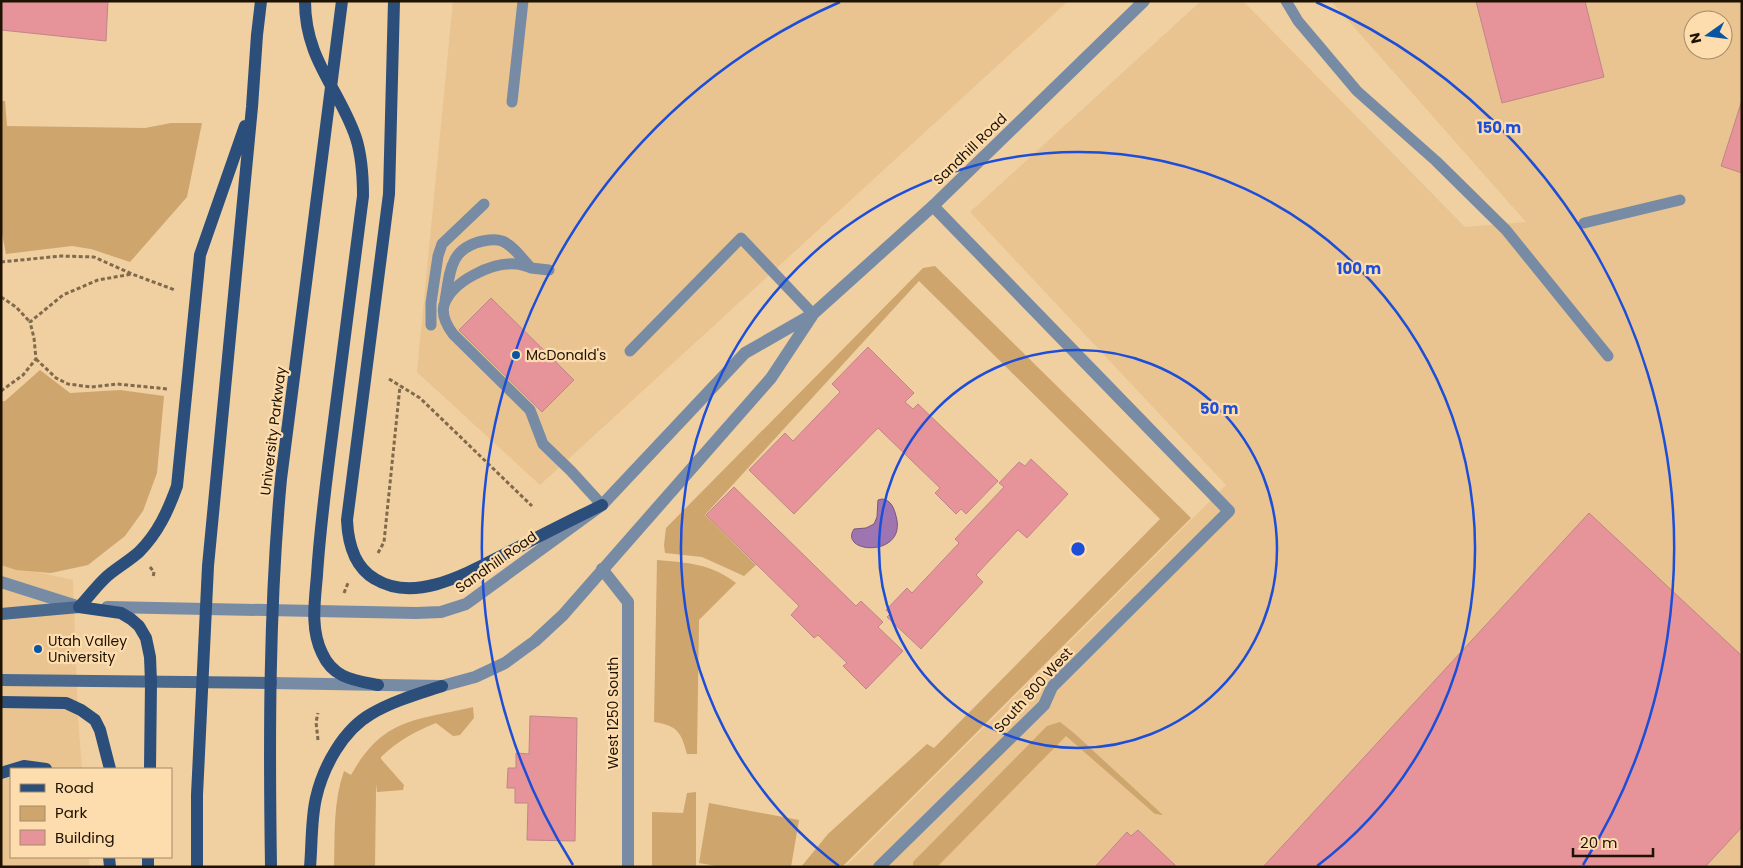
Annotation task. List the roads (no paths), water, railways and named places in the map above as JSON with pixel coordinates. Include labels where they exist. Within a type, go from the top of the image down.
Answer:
[{"type":"main road","points":[[197,867],[197,795],[208,566],[261,1]]},
{"type":"main road","points":[[305,1],[305,19],[310,42],[317,62],[356,138],[363,174],[363,196],[320,525],[315,611],[316,636],[328,666],[340,675],[378,685]]},
{"type":"main road","name":"University Parkway","points":[[271,867],[269,763],[275,546],[342,1]]},
{"type":"main road","points":[[394,1],[389,194],[347,520],[351,548],[362,568],[369,576],[382,583],[401,588],[420,588],[459,576],[602,505]]},
{"type":"main road","points":[[80,607],[110,573],[125,564],[146,544],[159,527],[170,507],[177,486],[200,255],[252,108]]},
{"type":"main road","points":[[1,614],[80,607],[121,613],[132,619],[139,626],[146,638],[150,657],[150,768]]},
{"type":"main road","name":"Sandhill Road","points":[[1,680],[271,683]]},
{"type":"main road","points":[[310,867],[315,799],[323,774],[345,736],[369,714],[390,704],[442,686]]},
{"type":"main road","points":[[1,702],[66,703],[82,710],[95,720],[100,730],[110,768]]},
{"type":"main road","points":[[17,768],[24,766],[39,768]]},
{"type":"street","name":"Sandhill Road","points":[[1,582],[80,607],[441,612],[466,604],[602,505],[745,353],[813,314],[933,206],[1144,1]]},
{"type":"street","name":"South 800 West","points":[[879,867],[1044,705],[1052,687],[1229,511],[933,206]]},
{"type":"street","name":"Sandhill Road","points":[[271,683],[442,686],[475,677],[505,664],[535,641],[563,615],[771,378],[813,314]]},
{"type":"street","name":"West 1250 South","points":[[602,569],[628,602],[628,867]]},
{"type":"lane","points":[[512,102],[523,1]]},
{"type":"lane","points":[[1286,1],[1298,21],[1357,91],[1436,160],[1506,230],[1608,356]]},
{"type":"lane","points":[[1584,223],[1680,200]]},
{"type":"lane","points":[[431,325],[431,303],[438,256],[442,244],[484,204]]},
{"type":"lane","points":[[630,350],[741,238],[813,314]]},
{"type":"lane","points":[[531,268],[513,249],[502,241],[489,240],[466,247],[457,255],[452,264],[444,306],[446,326],[530,410],[543,444],[602,505]]},
{"type":"lane","points":[[444,306],[457,287],[469,277],[483,270],[501,265],[516,264],[549,270]]},
{"type":"place","name":"McDonald's","points":[[516,355]]},
{"type":"place","name":"Utah Valley University","points":[[38,649]]}]
